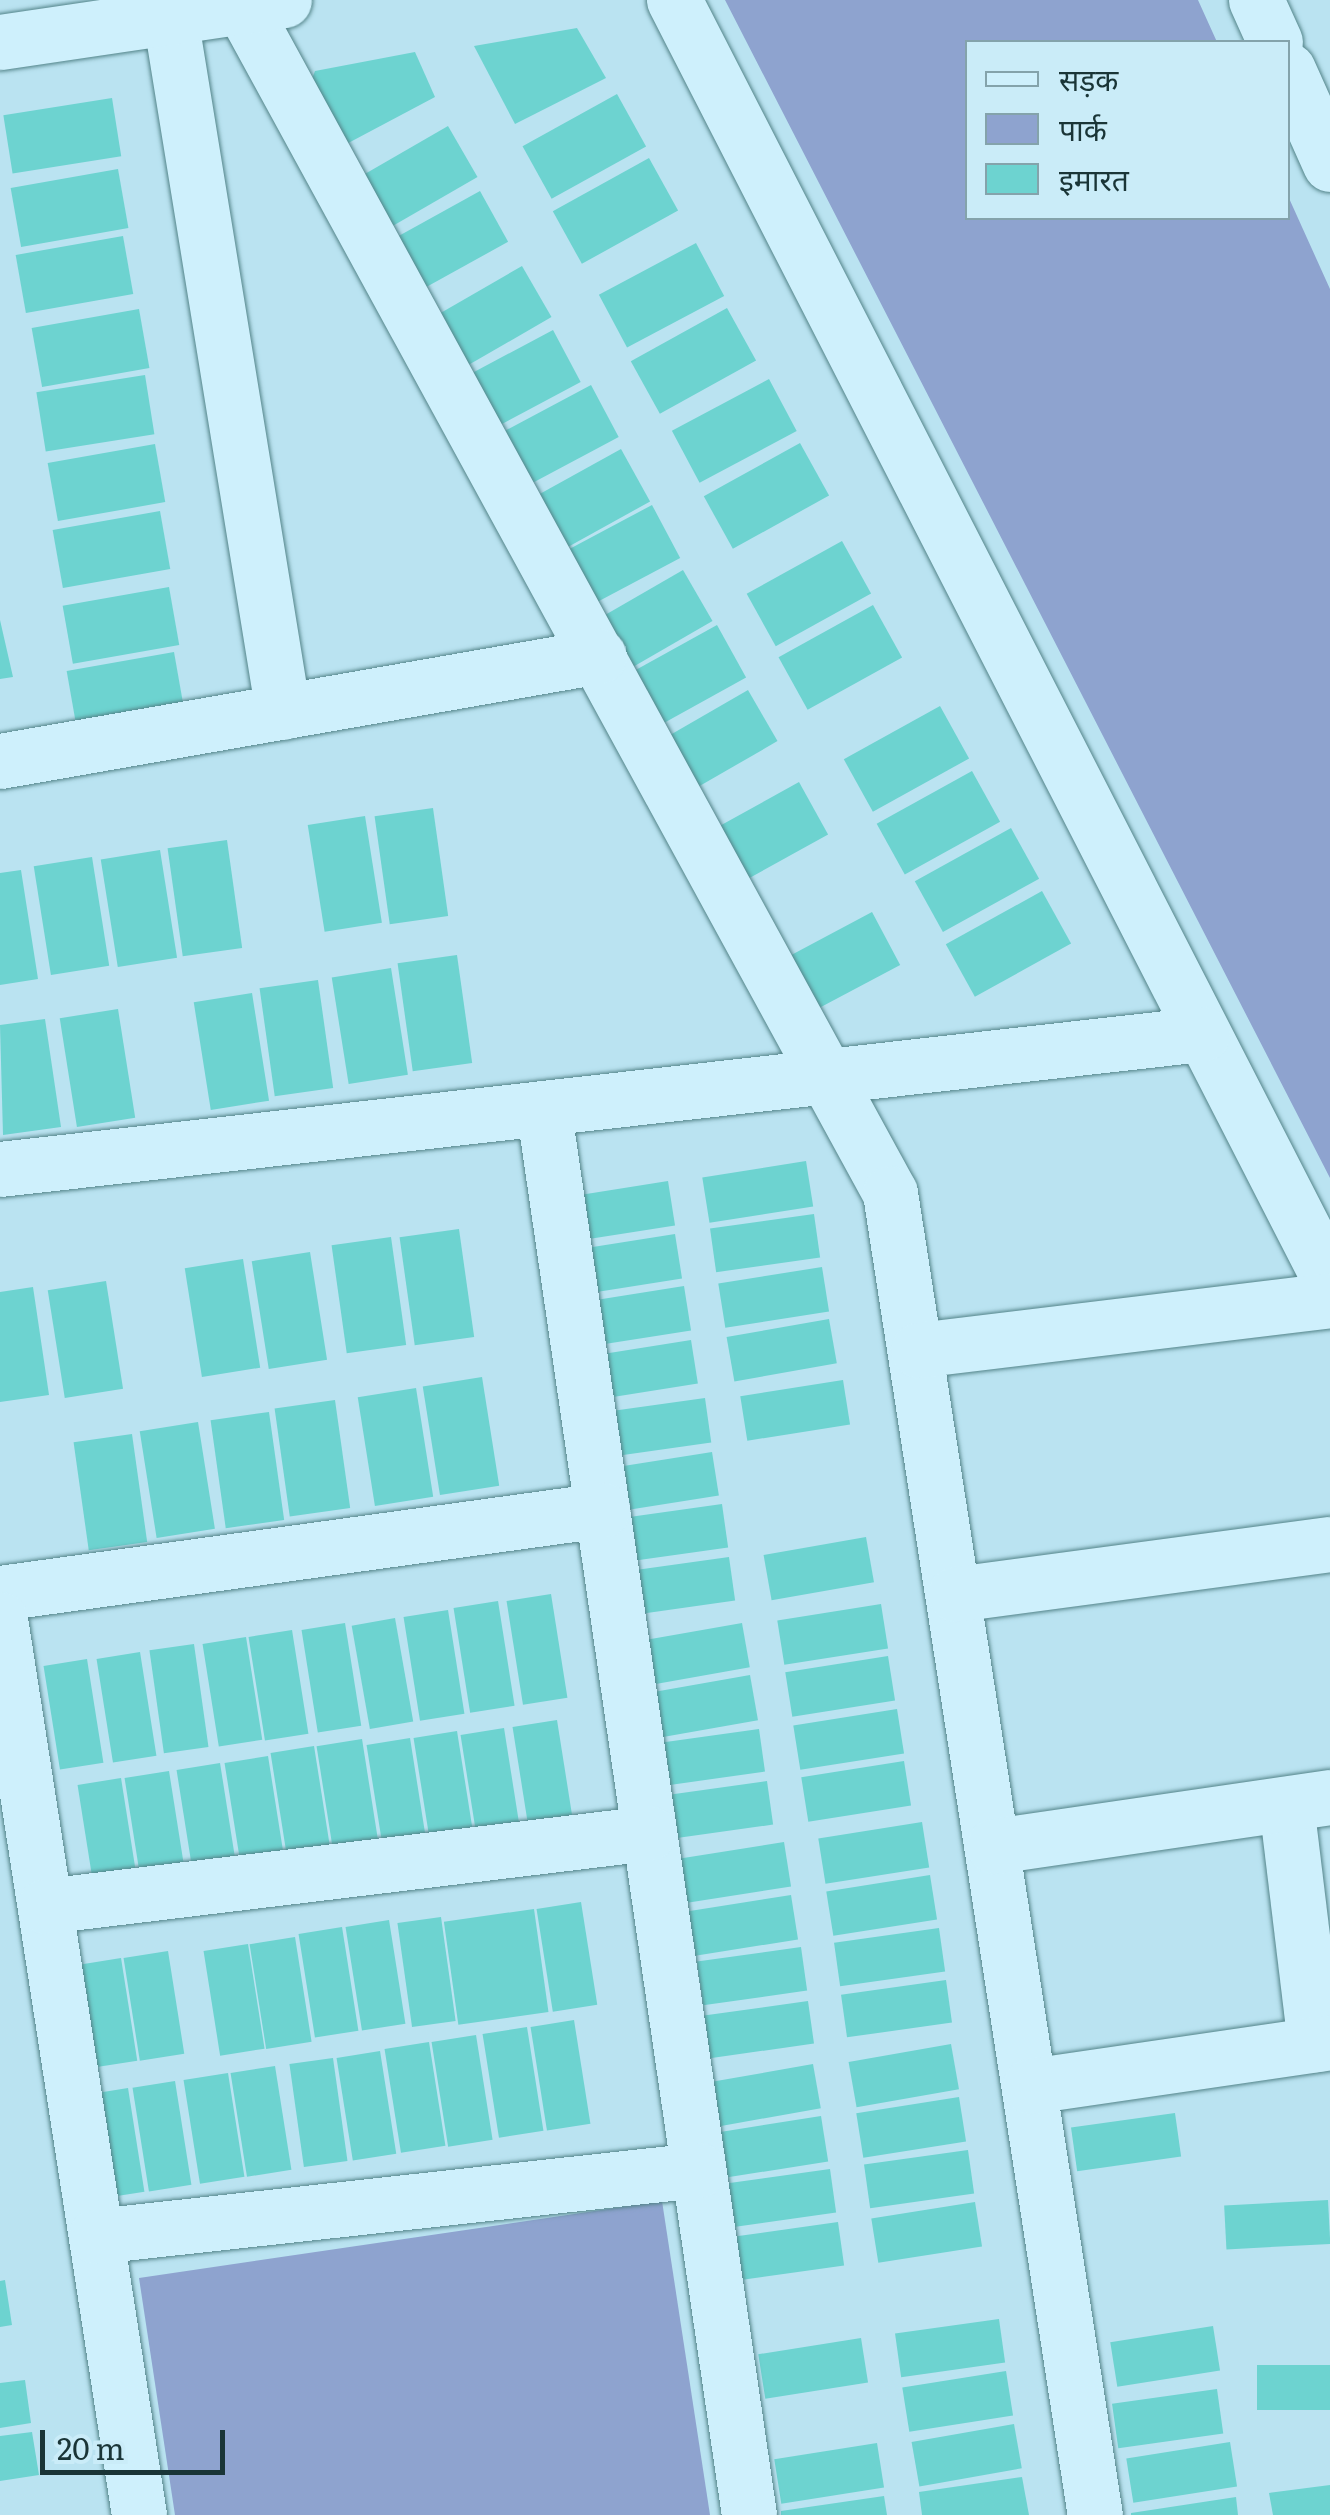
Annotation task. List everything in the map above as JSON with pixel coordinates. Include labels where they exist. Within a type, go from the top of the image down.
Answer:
[{"type":"street","points":[[674,0],[1330,1281]]},
{"type":"street","points":[[1256,0],[1274,40]]},
{"type":"street","points":[[0,42],[263,3],[599,656],[890,1192],[918,1350],[1095,2515]]},
{"type":"street","points":[[170,17],[283,712]]},
{"type":"street","points":[[1290,74],[1330,164]]},
{"type":"street","points":[[0,761],[599,656]]},
{"type":"street","points":[[0,1169],[832,1082],[1202,1034]]},
{"type":"street","points":[[544,1113],[748,2515]]},
{"type":"street","points":[[918,1350],[1330,1300]]},
{"type":"street","points":[[0,1594],[602,1510]]},
{"type":"street","points":[[955,1594],[1330,1544]]},
{"type":"street","points":[[0,1619],[139,2515]]},
{"type":"street","points":[[994,1846],[1308,1800],[1322,2043],[1030,2086]]},
{"type":"street","points":[[45,1906],[649,1833]]},
{"type":"street","points":[[96,2236],[698,2170]]},
{"type":"green space","points":[[725,0],[1198,0],[1216,40],[965,40],[965,220],[1290,220],[1290,200],[1330,289],[1330,1178]]},
{"type":"green space","points":[[662,2201],[710,2515],[175,2515],[139,2278]]},
{"type":"building","points":[[577,28],[606,78],[515,124],[474,46]]},
{"type":"building","points":[[415,52],[435,97],[337,149],[305,98],[315,71]]},
{"type":"building","points":[[617,94],[646,146],[552,199],[523,146]]},
{"type":"building","points":[[112,98],[121,156],[13,173],[3,115]]},
{"type":"building","points":[[448,126],[478,177],[384,231],[354,180]]},
{"type":"building","points":[[649,158],[678,210],[582,264],[553,211]]},
{"type":"building","points":[[118,169],[128,228],[21,247],[11,188]]},
{"type":"building","points":[[480,191],[508,242],[413,295],[385,244]]},
{"type":"building","points":[[123,236],[133,294],[26,313],[16,255]]},
{"type":"building","points":[[696,243],[724,296],[627,348],[599,295]]},
{"type":"building","points":[[522,266],[552,317],[457,372],[428,320]]},
{"type":"building","points":[[727,308],[756,360],[660,414],[631,361]]},
{"type":"building","points":[[139,309],[149,368],[42,387],[32,328]]},
{"type":"building","points":[[553,330],[581,382],[484,434],[456,382]]},
{"type":"building","points":[[145,375],[154,434],[46,451],[36,392]]},
{"type":"building","points":[[769,379],[797,431],[700,483],[672,431]]},
{"type":"building","points":[[591,385],[619,437],[522,489],[494,437]]},
{"type":"building","points":[[800,443],[829,495],[733,549],[704,496]]},
{"type":"building","points":[[155,444],[165,502],[58,521],[48,463]]},
{"type":"building","points":[[621,449],[650,501],[554,555],[525,502]]},
{"type":"building","points":[[652,505],[680,558],[583,610],[555,557]]},
{"type":"building","points":[[160,511],[170,569],[63,588],[53,530]]},
{"type":"building","points":[[842,541],[871,593],[776,646],[747,594]]},
{"type":"building","points":[[683,570],[712,621],[618,676],[589,624]]},
{"type":"building","points":[[169,587],[179,645],[73,664],[63,606]]},
{"type":"building","points":[[873,605],[902,657],[808,710],[779,657]]},
{"type":"building","points":[[0,620],[13,677],[0,679]]},
{"type":"building","points":[[717,625],[746,677],[650,731],[621,678]]},
{"type":"building","points":[[174,652],[184,711],[77,730],[67,671]]},
{"type":"building","points":[[748,690],[778,741],[682,796],[653,745]]},
{"type":"building","points":[[940,706],[969,758],[873,812],[844,759]]},
{"type":"building","points":[[972,771],[1000,822],[905,875],[877,824]]},
{"type":"building","points":[[799,782],[828,834],[732,888],[703,835]]},
{"type":"building","points":[[433,808],[448,916],[390,924],[375,816]]},
{"type":"building","points":[[365,816],[382,923],[325,932],[308,825]]},
{"type":"building","points":[[1011,828],[1039,879],[943,932],[915,881]]},
{"type":"building","points":[[227,840],[242,948],[183,956],[168,848]]},
{"type":"building","points":[[160,850],[177,958],[118,967],[101,859]]},
{"type":"building","points":[[92,857],[109,966],[51,975],[34,866]]},
{"type":"building","points":[[21,870],[38,979],[0,985],[0,873]]},
{"type":"building","points":[[1042,891],[1071,943],[975,997],[946,944]]},
{"type":"building","points":[[872,912],[900,965],[803,1017],[775,964]]},
{"type":"building","points":[[457,955],[472,1063],[413,1071],[398,963]]},
{"type":"building","points":[[391,968],[408,1075],[349,1084],[332,977]]},
{"type":"building","points":[[318,980],[333,1088],[275,1096],[260,988]]},
{"type":"building","points":[[252,993],[269,1101],[211,1110],[194,1002]]},
{"type":"building","points":[[118,1009],[135,1118],[77,1127],[60,1018]]},
{"type":"building","points":[[45,1019],[61,1127],[3,1135],[0,1025]]},
{"type":"building","points":[[806,1161],[813,1206],[709,1223],[702,1177]]},
{"type":"building","points":[[668,1181],[675,1225],[571,1242],[564,1197]]},
{"type":"building","points":[[814,1214],[820,1258],[716,1272],[710,1229]]},
{"type":"building","points":[[459,1229],[474,1337],[415,1345],[400,1237]]},
{"type":"building","points":[[675,1234],[682,1278],[579,1295],[572,1250]]},
{"type":"building","points":[[391,1237],[406,1345],[347,1353],[332,1245]]},
{"type":"building","points":[[310,1252],[327,1360],[269,1369],[252,1261]]},
{"type":"building","points":[[243,1259],[260,1368],[202,1377],[185,1268]]},
{"type":"building","points":[[822,1267],[829,1311],[725,1328],[718,1283]]},
{"type":"building","points":[[106,1281],[123,1389],[65,1398],[48,1290]]},
{"type":"building","points":[[684,1286],[691,1330],[587,1347],[580,1302]]},
{"type":"building","points":[[33,1287],[49,1395],[0,1402],[0,1292]]},
{"type":"building","points":[[829,1319],[837,1363],[734,1381],[727,1337]]},
{"type":"building","points":[[691,1340],[698,1383],[594,1400],[587,1356]]},
{"type":"building","points":[[482,1377],[499,1486],[440,1495],[423,1386]]},
{"type":"building","points":[[843,1380],[850,1424],[747,1441],[740,1396]]},
{"type":"building","points":[[416,1388],[433,1497],[375,1506],[358,1397]]},
{"type":"building","points":[[705,1398],[711,1443],[607,1457],[601,1413]]},
{"type":"building","points":[[335,1400],[350,1508],[290,1516],[275,1408]]},
{"type":"building","points":[[269,1412],[284,1520],[226,1528],[211,1420]]},
{"type":"building","points":[[198,1422],[215,1529],[157,1538],[140,1431]]},
{"type":"building","points":[[132,1434],[147,1542],[89,1550],[74,1442]]},
{"type":"building","points":[[712,1452],[719,1495],[616,1512],[609,1468]]},
{"type":"building","points":[[722,1504],[728,1548],[623,1562],[617,1519]]},
{"type":"building","points":[[866,1537],[874,1582],[772,1600],[764,1555]]},
{"type":"building","points":[[729,1557],[735,1601],[631,1615],[625,1572]]},
{"type":"building","points":[[551,1594],[567,1698],[523,1705],[507,1601]]},
{"type":"building","points":[[498,1601],[515,1706],[470,1713],[454,1608]]},
{"type":"building","points":[[881,1604],[888,1648],[784,1665],[777,1620]]},
{"type":"building","points":[[448,1610],[464,1714],[420,1721],[404,1617]]},
{"type":"building","points":[[395,1618],[413,1721],[370,1729],[352,1626]]},
{"type":"building","points":[[345,1623],[361,1726],[318,1733],[302,1630]]},
{"type":"building","points":[[742,1623],[750,1667],[647,1685],[640,1641]]},
{"type":"building","points":[[292,1630],[308,1734],[265,1741],[249,1637]]},
{"type":"building","points":[[246,1637],[262,1740],[219,1747],[203,1644]]},
{"type":"building","points":[[194,1644],[208,1747],[164,1753],[149,1650]]},
{"type":"building","points":[[140,1652],[156,1756],[113,1763],[97,1659]]},
{"type":"building","points":[[888,1656],[895,1700],[792,1717],[785,1672]]},
{"type":"building","points":[[87,1659],[103,1763],[60,1770],[44,1666]]},
{"type":"building","points":[[750,1675],[758,1720],[655,1739],[647,1693]]},
{"type":"building","points":[[897,1709],[904,1753],[800,1770],[793,1725]]},
{"type":"building","points":[[557,1720],[573,1824],[529,1831],[513,1727]]},
{"type":"building","points":[[504,1728],[520,1831],[477,1838],[461,1735]]},
{"type":"building","points":[[759,1729],[765,1772],[661,1786],[655,1744]]},
{"type":"building","points":[[457,1731],[473,1834],[430,1841],[414,1738]]},
{"type":"building","points":[[410,1738],[426,1841],[383,1848],[367,1745]]},
{"type":"building","points":[[362,1739],[378,1843],[333,1850],[317,1746]]},
{"type":"building","points":[[314,1746],[330,1850],[287,1857],[271,1753]]},
{"type":"building","points":[[268,1756],[284,1859],[241,1866],[225,1763]]},
{"type":"building","points":[[904,1761],[911,1805],[808,1822],[801,1777]]},
{"type":"building","points":[[220,1763],[236,1866],[193,1873],[177,1770]]},
{"type":"building","points":[[169,1771],[186,1876],[141,1883],[125,1778]]},
{"type":"building","points":[[121,1778],[138,1883],[94,1890],[78,1785]]},
{"type":"building","points":[[767,1781],[773,1825],[668,1839],[662,1796]]},
{"type":"building","points":[[922,1822],[929,1867],[825,1884],[818,1838]]},
{"type":"building","points":[[784,1842],[791,1886],[687,1903],[680,1858]]},
{"type":"building","points":[[930,1875],[937,1919],[833,1936],[826,1891]]},
{"type":"building","points":[[791,1895],[798,1939],[695,1956],[688,1911]]},
{"type":"building","points":[[581,1902],[597,2005],[553,2012],[537,1909]]},
{"type":"building","points":[[534,1909],[548,2012],[458,2025],[444,1922]]},
{"type":"building","points":[[441,1917],[456,2021],[412,2027],[397,1923]]},
{"type":"building","points":[[389,1920],[405,2024],[362,2031],[346,1927]]},
{"type":"building","points":[[342,1927],[358,2031],[315,2038],[299,1934]]},
{"type":"building","points":[[939,1928],[945,1972],[840,1986],[834,1943]]},
{"type":"building","points":[[295,1937],[312,2042],[266,2049],[250,1944]]},
{"type":"building","points":[[248,1944],[265,2049],[220,2056],[204,1951]]},
{"type":"building","points":[[801,1947],[807,1991],[703,2005],[697,1962]]},
{"type":"building","points":[[168,1951],[184,2054],[140,2061],[124,1958]]},
{"type":"building","points":[[121,1958],[137,2061],[94,2068],[78,1965]]},
{"type":"building","points":[[946,1980],[952,2023],[847,2037],[841,1995]]},
{"type":"building","points":[[808,2001],[814,2044],[710,2058],[704,2016]]},
{"type":"building","points":[[574,2020],[590,2124],[547,2131],[531,2027]]},
{"type":"building","points":[[527,2027],[543,2131],[499,2138],[483,2034]]},
{"type":"building","points":[[476,2035],[493,2140],[448,2147],[432,2042]]},
{"type":"building","points":[[429,2042],[445,2146],[401,2153],[385,2049]]},
{"type":"building","points":[[951,2044],[959,2089],[857,2107],[849,2062]]},
{"type":"building","points":[[380,2051],[396,2154],[353,2161],[337,2058]]},
{"type":"building","points":[[333,2058],[347,2161],[304,2167],[289,2064]]},
{"type":"building","points":[[813,2064],[821,2108],[718,2126],[711,2082]]},
{"type":"building","points":[[275,2066],[291,2170],[247,2177],[231,2073]]},
{"type":"building","points":[[228,2073],[244,2177],[200,2184],[184,2080]]},
{"type":"building","points":[[175,2081],[191,2185],[149,2191],[133,2088]]},
{"type":"building","points":[[128,2088],[144,2192],[101,2199],[85,2095]]},
{"type":"building","points":[[959,2097],[966,2141],[863,2158],[856,2113]]},
{"type":"building","points":[[1175,2113],[1181,2157],[1077,2171],[1071,2128]]},
{"type":"building","points":[[821,2116],[828,2161],[724,2178],[717,2132]]},
{"type":"building","points":[[968,2150],[974,2194],[870,2208],[864,2165]]},
{"type":"building","points":[[830,2169],[836,2213],[732,2227],[726,2184]]},
{"type":"building","points":[[1328,2200],[1330,2244],[1226,2249],[1224,2205]]},
{"type":"building","points":[[975,2202],[982,2246],[878,2263],[871,2218]]},
{"type":"building","points":[[838,2222],[844,2266],[739,2280],[733,2237]]},
{"type":"building","points":[[5,2280],[12,2325],[0,2327],[0,2281]]},
{"type":"building","points":[[999,2319],[1005,2363],[901,2377],[895,2334]]},
{"type":"building","points":[[1213,2326],[1220,2370],[1117,2387],[1110,2342]]},
{"type":"building","points":[[861,2338],[868,2382],[765,2399],[758,2354]]},
{"type":"building","points":[[1257,2365],[1330,2365],[1330,2410],[1257,2410]]},
{"type":"building","points":[[1006,2371],[1013,2415],[909,2432],[902,2387]]},
{"type":"building","points":[[25,2380],[31,2423],[0,2428],[0,2383]]},
{"type":"building","points":[[1217,2389],[1223,2434],[1118,2448],[1112,2404]]},
{"type":"building","points":[[1014,2424],[1022,2468],[919,2486],[912,2442]]},
{"type":"building","points":[[32,2432],[39,2475],[0,2481],[0,2436]]},
{"type":"building","points":[[1230,2442],[1237,2486],[1133,2503],[1126,2458]]},
{"type":"building","points":[[877,2443],[884,2487],[781,2504],[774,2459]]},
{"type":"building","points":[[1022,2477],[1029,2515],[922,2515],[919,2492]]},
{"type":"building","points":[[1330,2485],[1330,2515],[1273,2515],[1269,2493]]},
{"type":"building","points":[[884,2496],[887,2515],[781,2515],[781,2511]]},
{"type":"building","points":[[1236,2497],[1238,2515],[1131,2515],[1131,2513]]}]
